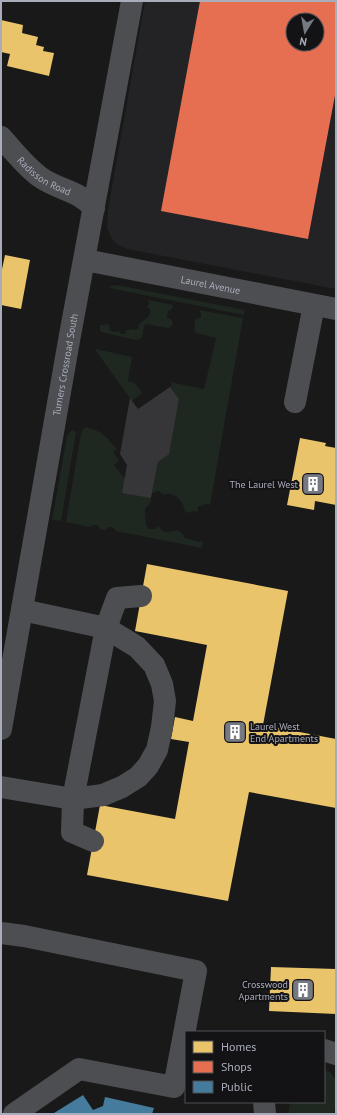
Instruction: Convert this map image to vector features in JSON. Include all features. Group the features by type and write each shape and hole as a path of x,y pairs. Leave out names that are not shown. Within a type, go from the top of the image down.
{"street":[{"name":"Turners Crossroad South","path":"1,729 132,1"},
{"name":"Radisson Road","path":"1,136 26,165 40,178 87,200 94,208"},
{"name":"Laurel Avenue","path":"85,260 336,309"},
{"path":"295,402 314,305"},
{"path":"93,841 72,832 73,799 106,628 118,598 141,596"},
{"path":"1,787 73,799 103,795 122,787 138,777 148,766 157,750 165,701 162,684 154,665 137,647 106,628 22,610"},
{"path":"1,933 24,936 196,971 174,1087 79,1069 14,1114"},
{"path":"325,1050 336,1054"},
{"path":"264,1103 265,1114"}],"shaded area":[{"path":"145,1 336,1 336,289 127,249 118,245 112,239 107,228 108,210"},
{"path":"117,285 245,310 244,315 108,287"},
{"path":"148,300 173,305 172,309 168,311 167,318 171,319 173,324 172,326 169,328 145,324 142,337 135,340 101,332 100,325 109,324 110,330 114,332 119,331 121,334 126,334 125,331 139,328 138,325 147,318 150,312 150,309 147,307 149,304"},
{"path":"199,310 243,318 210,505 206,504 198,507 198,512 193,511 189,513 185,511 180,500 174,495 163,495 159,491 152,493 158,462 179,400 170,387 172,385 170,382 204,389 216,338 196,333 194,329 194,320 201,317"},
{"path":"96,349 132,357 128,381 135,383 142,393 132,401"},
{"path":"85,427 100,432 110,441 117,449 113,452 119,461 114,465 125,479 151,498 150,504 145,509 146,525 149,529 155,529 158,526 166,532 177,530 183,534 184,538 203,542 202,548 116,531 114,528 109,527 105,530 100,529 98,525 93,525 90,527 66,522 81,433"},
{"path":"73,430 76,433 61,521 52,520 67,436"},
{"path":"325,1070 331,1073 336,1081 336,1108 332,1114 288,1114 290,1103 325,1103"}],"building: Homes":[{"path":"1,20 23,25 22,33 38,37 36,45 44,47 43,51 54,53 49,76 7,66 10,54 1,52"},
{"path":"5,255 30,260 21,309 1,305 1,274"},
{"name":"The Laurel West","path":"300,438 326,443 325,446 336,448 336,505 315,501 314,510 287,505"},
{"name":"Laurel West End Apartments","path":"147,564 288,591 263,725 336,739 336,808 249,792 228,901 87,875 100,805 175,819 189,742 171,739 175,717 193,721 207,645 135,631"},
{"name":"Crosswood Apartments","path":"271,967 336,969 336,1014 269,1011"}],"building: Shops":[{"path":"200,1 336,1 336,90 308,239 161,211"}],"building: Public":[{"path":"83,1095 93,1110 103,1106 105,1097 154,1108 152,1114 54,1114"}],"building: Other":[{"path":"170,387 179,399 169,454 158,462 151,498 122,493 127,465 120,454 130,398 138,409"}],"place":[{"name":"The Laurel West","path":"313,484"},
{"name":"Laurel West End Apartments","path":"235,732"},
{"name":"Crosswood Apartments","path":"303,990"}]}
